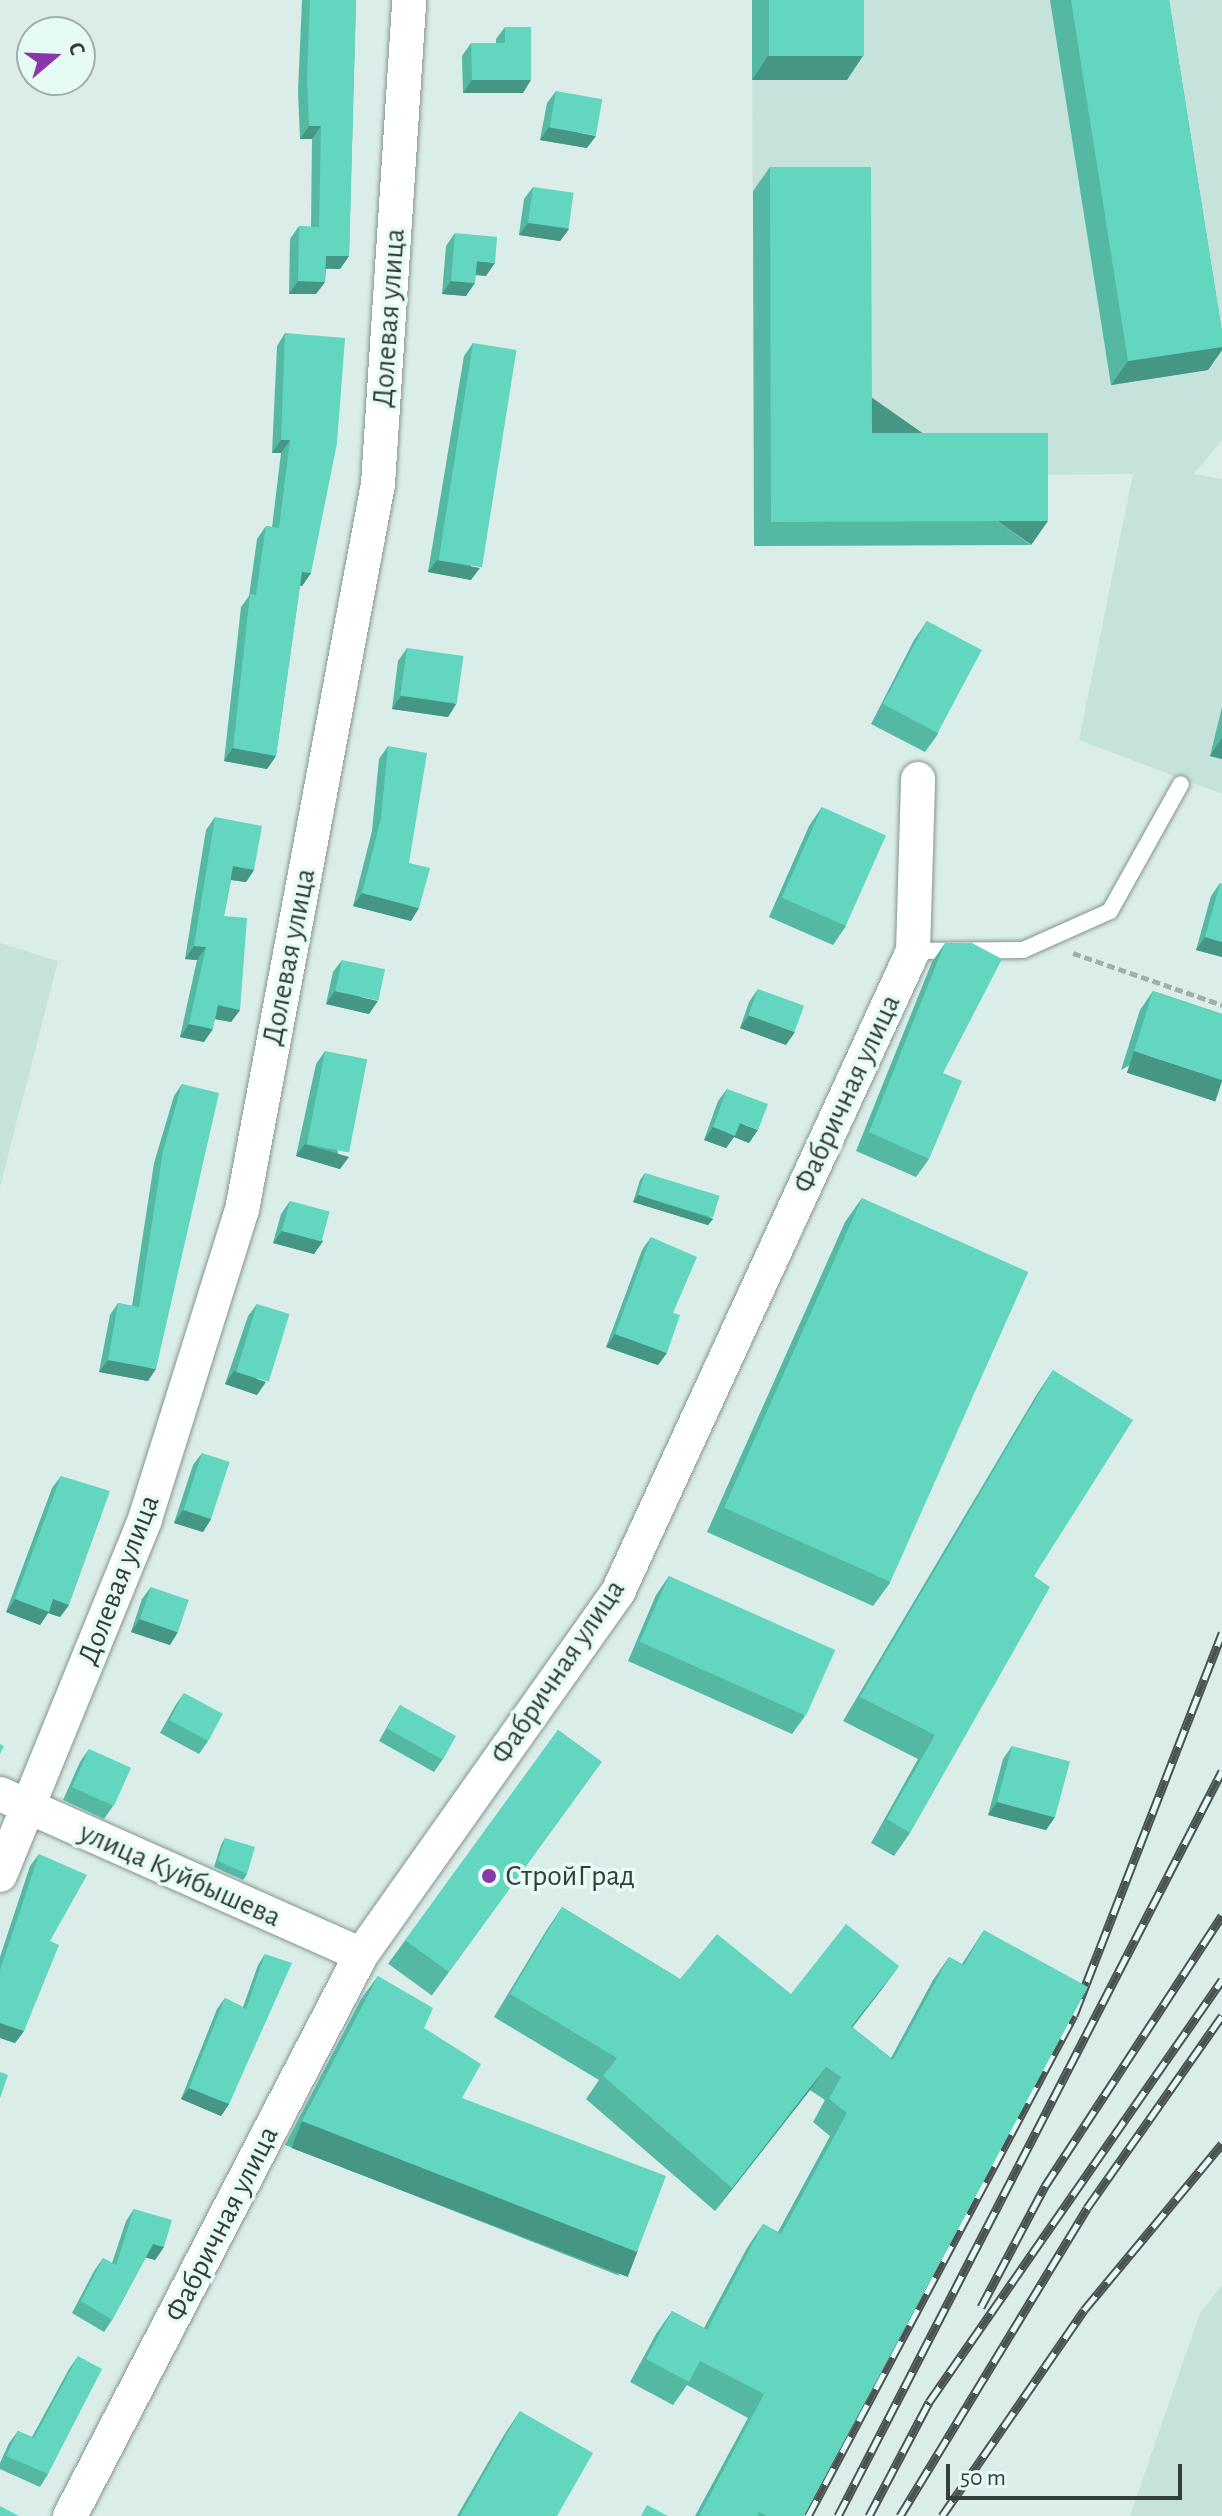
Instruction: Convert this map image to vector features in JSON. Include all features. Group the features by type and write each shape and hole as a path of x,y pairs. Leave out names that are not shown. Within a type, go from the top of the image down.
{"street":[{"name":"Долевая улица","path":"0,1875 12,1799 145,1519 242,1210 378,484 409,0"},
{"name":"Фабричная улица","path":"70,2516 361,1955 618,1592 913,951 918,779"},
{"name":"улица Куйбышева","path":"12,1799 361,1955"}],"lane":[{"path":"913,951 1023,950 1110,911 1181,784"}],"path":[{"path":"1041,942 1222,1005"}],"shaded area":[{"path":"752,0 1222,0 1222,440 1194,474 1222,479 1222,794 1079,740 1133,474 1032,475 1031,545 754,546"},
{"path":"0,943 58,961 0,1187"},
{"path":"1222,2285 1222,2516 1130,2516 1200,2313"}],"building":[{"path":"310,0 356,0 349,256 326,256 325,282 298,281 299,226 319,227 321,126 309,126 307,78"},
{"path":"769,0 864,0 864,56 769,56"},
{"path":"1071,0 1169,0 1222,347 1128,361"},
{"path":"505,27 531,27 531,80 472,80 471,43 505,43"},
{"path":"556,91 602,99 596,136 550,127"},
{"path":"770,167 871,167 872,433 1048,433 1048,521 771,522"},
{"path":"533,187 574,193 569,228 528,223"},
{"path":"455,233 497,237 495,263 477,261 475,283 451,281"},
{"path":"285,333 345,338 337,443 311,573 302,572 276,756 233,748 250,594 256,595 266,526 279,528 290,440 281,440"},
{"path":"473,343 516,350 482,567 439,560"},
{"path":"927,621 982,650 938,733 883,704"},
{"path":"407,648 463,656 457,703 400,696"},
{"path":"388,746 427,753 409,863 430,868 419,908 362,893 381,818"},
{"path":"822,807 886,835 846,926 782,897"},
{"path":"215,817 262,826 254,870 233,866 224,916 247,918 240,1010 218,1005 213,1029 189,1024 206,947 194,946"},
{"path":"1222,884 1222,942 1205,937"},
{"path":"945,943 972,943 1002,959 943,1073 962,1081 929,1159 869,1132"},
{"path":"342,960 385,969 378,1000 335,991"},
{"path":"758,989 804,1006 794,1032 748,1015"},
{"path":"1153,991 1222,1014 1222,1080 1134,1051"},
{"path":"325,1051 367,1059 349,1152 307,1144"},
{"path":"182,1084 219,1093 156,1369 108,1360 118,1303 139,1307 163,1151"},
{"path":"727,1089 768,1104 758,1130 740,1123 735,1136 713,1127"},
{"path":"645,1173 720,1196 713,1218 638,1195"},
{"path":"862,1198 1028,1272 890,1582 724,1508"},
{"path":"290,1201 330,1212 322,1242 282,1231"},
{"path":"651,1237 697,1257 673,1313 680,1315 667,1353 615,1334"},
{"path":"257,1304 290,1314 269,1382 236,1372"},
{"path":"1053,1370 1133,1420 1034,1576 1050,1587 910,1833 887,1819 935,1735 860,1697"},
{"path":"202,1453 230,1462 211,1519 183,1510"},
{"path":"61,1476 110,1491 69,1605 53,1599 49,1612 15,1599"},
{"path":"669,1576 835,1650 806,1716 640,1642"},
{"path":"151,1587 189,1600 178,1632 140,1619"},
{"path":"184,1693 223,1714 208,1741 169,1720"},
{"path":"400,1705 456,1736 443,1760 387,1729"},
{"name":"СтройГрад","path":"558,1730 602,1762 449,1972 405,1940"},
{"path":"1012,1746 1070,1762 1055,1818 997,1802"},
{"path":"89,1749 131,1768 114,1806 72,1787"},
{"path":"225,1838 255,1847 247,1874 218,1861"},
{"path":"39,1854 87,1875 50,1941 59,1945 24,2031 0,2023 0,1970"},
{"path":"562,1907 680,1979 717,1934 791,1994 846,1924 899,1966 851,2027 893,2060 949,1957 964,1965 984,1930 1088,1987 804,2516 767,2516 759,2512 757,2516 699,2516 764,2394 700,2361 689,2382 646,2359 672,2311 707,2330 763,2224 781,2234 847,2113 829,2099 841,2077 826,2067 732,2188 603,2076 617,2058 510,1994"},
{"path":"265,1954 292,1963 229,2104 189,2088 225,1998 246,2009"},
{"path":"378,1976 433,2008 424,2028 481,2064 462,2098 666,2176 637,2252 302,2121"},
{"path":"0,2072 8,2075 0,2098"},
{"path":"134,2209 172,2220 164,2247 153,2244 112,2320 81,2301 103,2258 116,2265"},
{"path":"78,2356 102,2369 48,2474 6,2456 18,2431 34,2438"},
{"path":"520,2411 593,2453 557,2516 460,2516"},
{"path":"647,2505 668,2516 641,2516"},
{"path":"0,2506 19,2516 0,2516"}],"railway":[{"path":"808,2516 1074,2015 1222,1633"},
{"path":"838,2516 1222,1771"},
{"path":"981,2307 1045,2186 1222,1916"},
{"path":"869,2516 929,2402 1222,1980"},
{"path":"900,2516 1087,2208 1222,2016"},
{"path":"942,2516 1084,2310 1222,2144"}],"place":[{"name":"СтройГрад","path":"489,1876"}]}
